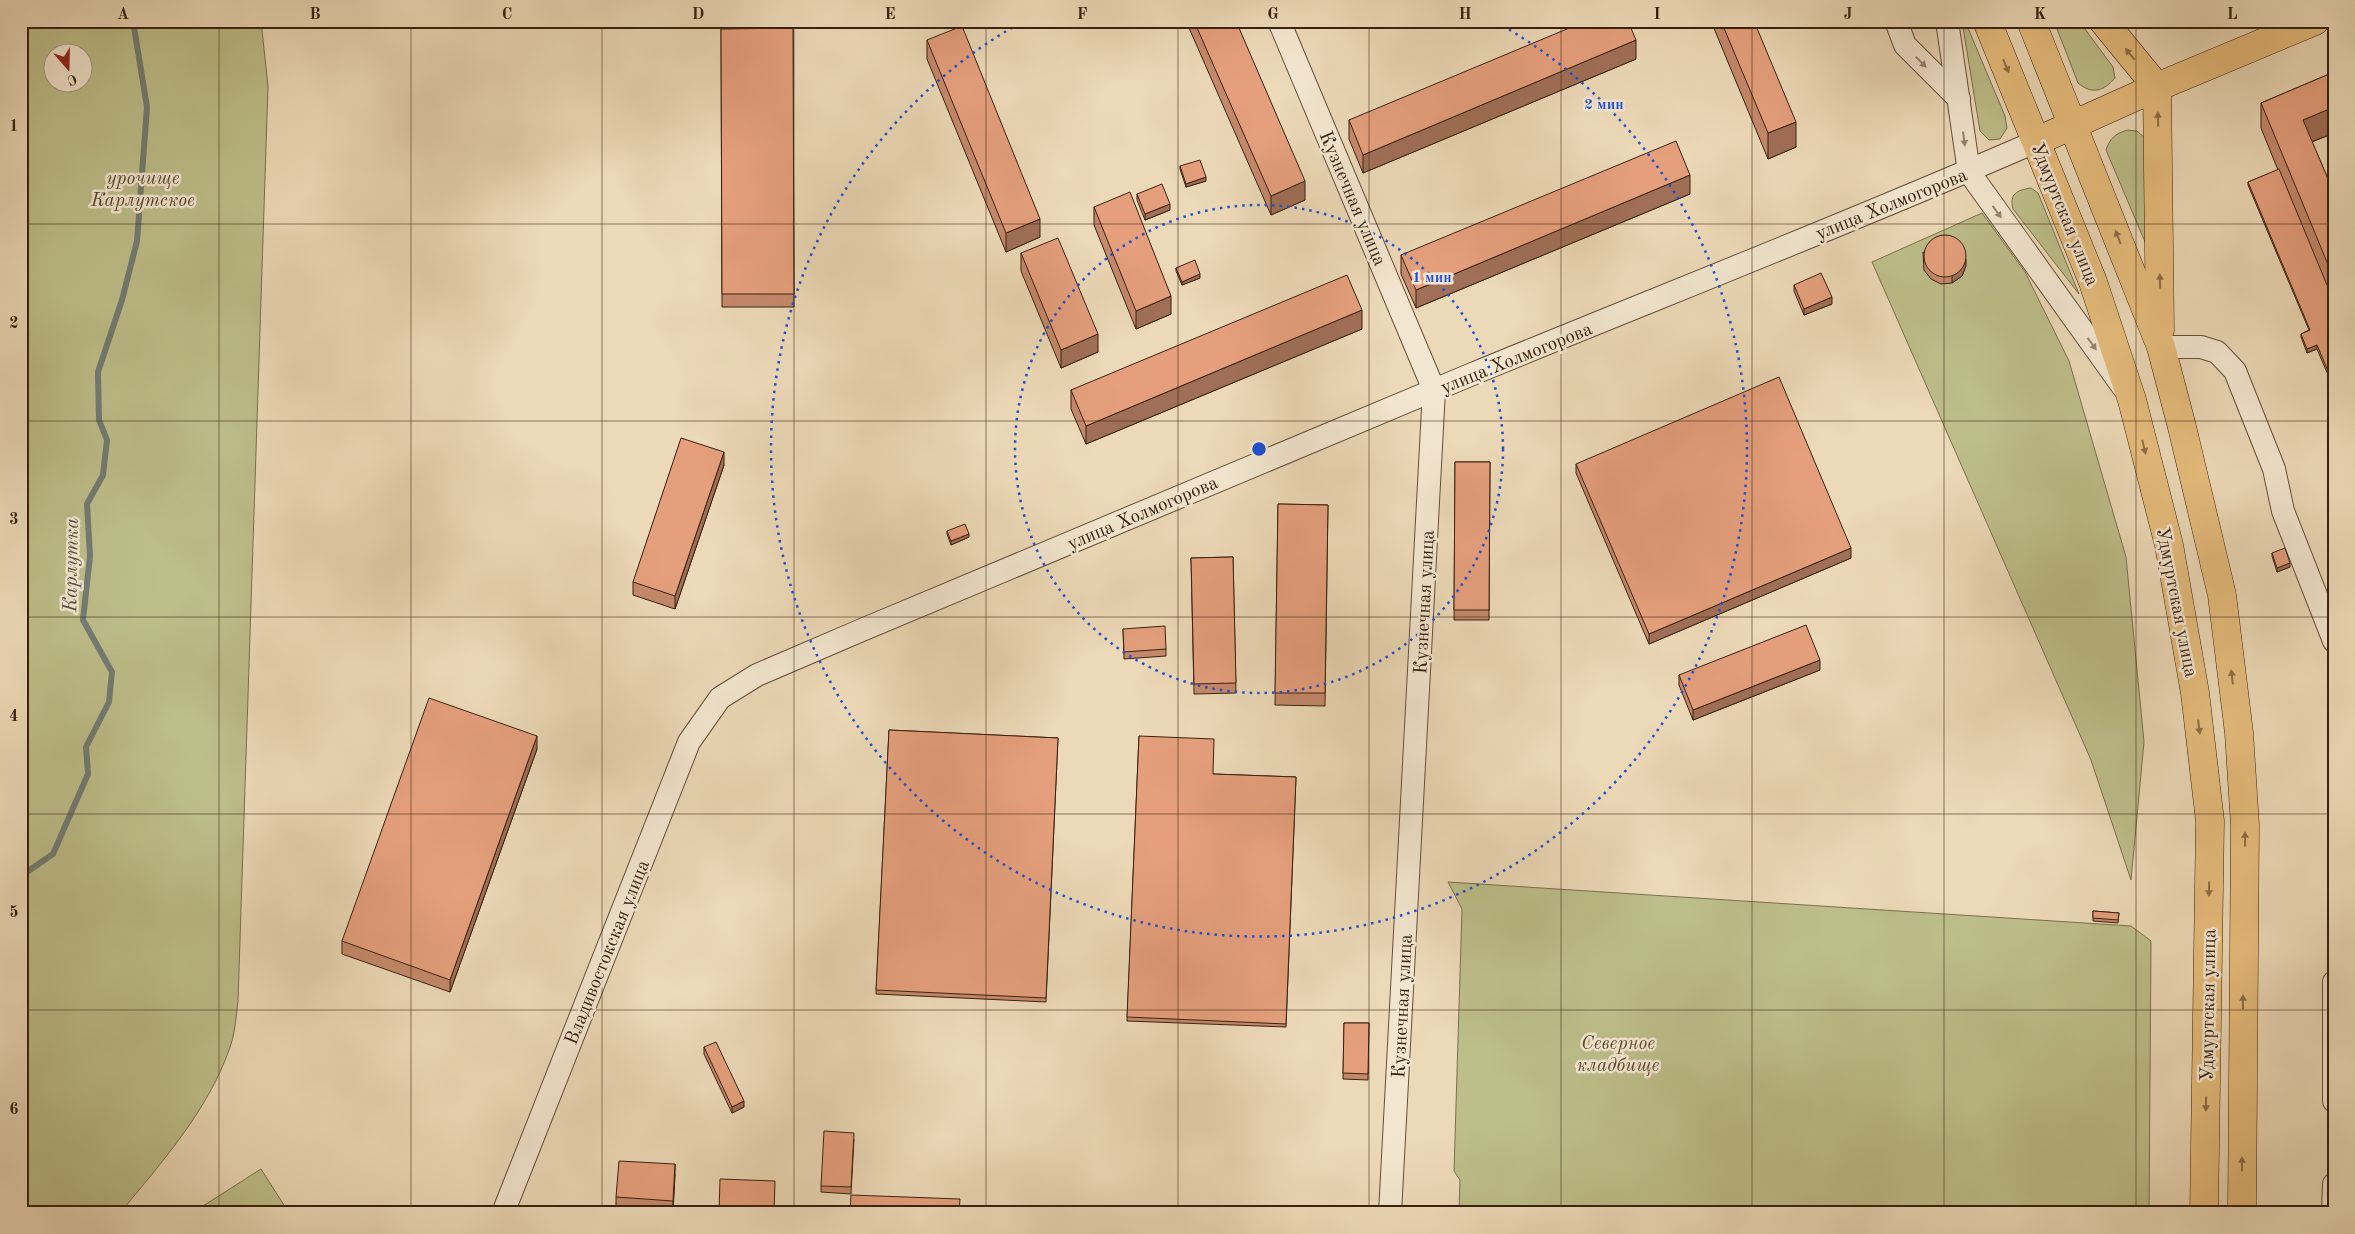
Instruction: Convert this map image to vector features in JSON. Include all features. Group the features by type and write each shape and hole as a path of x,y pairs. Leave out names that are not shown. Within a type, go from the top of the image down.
{"main road":[{"name":"Удмуртская улица","path":"1987,21 2093,282 2132,400 2169,546 2195,693 2210,821 2204,1213"},
{"name":"Удмуртская улица","path":"2031,21 2074,125 2161,348 2222,595 2240,733 2245,825 2242,1213"},
{"path":"2103,21 2157,87 2161,348"},
{"name":"улица Холмогорова","path":"2037,141 2157,87 2315,21"}],"street":[{"name":"Кузнечная улица","path":"1279,21 1434,390 1390,1213"},
{"path":"1896,21 1904,45 1959,99"},
{"path":"1947,21 1969,172 2132,400"},
{"name":"улица Холмогорова","path":"720,698 757,675 855,633 1434,390 1969,172 2037,141"},
{"path":"2161,348 2201,347 2217,352 2235,371 2274,469 2283,511 2334,641"},
{"name":"Владивостокская улица","path":"503,1213 689,742 720,698"},
{"path":"2334,982 2334,1102"},
{"path":"2333,1213 2334,1184"}],"green space":[{"name":"урочище Карлутское","path":"21,21 261,21 268,86 238,1001 231,1044 220,1073 208,1095 182,1136 120,1213 21,1213"},
{"path":"1962,21 1965,21 2005,116 2007,128 2000,139 1989,140 1980,131"},
{"path":"2054,21 2079,21 2113,67 2115,78 2107,86 2093,90 2083,87 2078,83"},
{"path":"2127,130 2137,131 2145,138 2151,256 2106,150 2109,142 2114,137"},
{"path":"2031,188 2038,193 2079,294 2013,209 2013,196 2022,190"},
{"path":"1982,213 2025,272 2069,361 2126,557 2144,742 2131,880 2091,760 1872,262"},
{"name":"Северное кладбище","path":"1448,882 2131,926 2151,941 2149,1213 1459,1213 1460,1180 1454,1171 1462,909"},
{"path":"261,1169 289,1213 192,1213"}],"building":[{"path":"1194,21 1236,21 1305,181 1271,196"},
{"path":"1586,21 1628,21 1636,40 1363,155 1349,120"},
{"path":"1721,21 1754,21 1796,122 1768,133"},
{"path":"962,26 1040,219 1006,233 927,40"},
{"path":"793,28 794,294 722,294 721,29"},
{"path":"2334,72 2334,107 2303,120 2334,193 2334,279 2261,103"},
{"path":"1676,141 1690,175 1416,290 1401,255"},
{"path":"1200,160 1206,177 1186,184 1180,166"},
{"path":"2279,169 2334,302 2334,385 2317,345 2307,349 2301,334 2310,330 2248,182"},
{"path":"1162,184 1170,204 1145,214 1137,194"},
{"path":"1130,192 1171,296 1136,311 1094,207"},
{"path":"1949,235 1957,238 1963,244 1966,256 1963,268 1957,274 1941,277 1933,274 1927,268 1924,252 1927,244 1933,238"},
{"path":"1058,238 1098,334 1061,350 1021,253"},
{"path":"1195,260 1200,274 1182,282 1176,268"},
{"path":"1821,273 1832,297 1804,309 1794,285"},
{"path":"1347,275 1362,310 1086,426 1071,390"},
{"path":"1779,377 1851,548 1649,634 1576,464"},
{"path":"681,438 724,452 675,596 633,582"},
{"path":"1455,462 1490,462 1489,610 1454,610"},
{"path":"1278,504 1328,505 1325,693 1275,693"},
{"path":"965,524 969,534 951,541 947,531"},
{"path":"2285,548 2290,563 2277,568 2272,553"},
{"path":"1233,557 1236,683 1194,684 1191,558"},
{"path":"1806,625 1820,660 1693,710 1679,675"},
{"path":"1165,626 1166,649 1124,652 1123,629"},
{"path":"429,698 537,736 450,980 342,941"},
{"path":"889,730 1058,738 1046,998 876,990"},
{"path":"1139,736 1214,739 1213,774 1296,777 1286,1024 1127,1017"},
{"path":"2093,911 2119,913 2118,920 2093,918"},
{"path":"1344,1023 1369,1023 1368,1074 1343,1073"},
{"path":"716,1042 744,1101 732,1107 704,1047"},
{"path":"824,1131 854,1133 851,1187 821,1186"},
{"path":"619,1161 675,1164 673,1201 616,1197"},
{"path":"720,1179 775,1181 774,1213 719,1213"},
{"path":"851,1195 960,1199 959,1213 850,1213"},
{"path":"1091,1210 1248,1213 1091,1213"}],"waterway":[{"name":"Карлутка","path":"21,876 53,854 88,774 86,747 109,702 112,672 83,620 90,556 87,504 103,475 107,440 99,420 98,372 122,300 137,241 147,107 133,21"}]}
